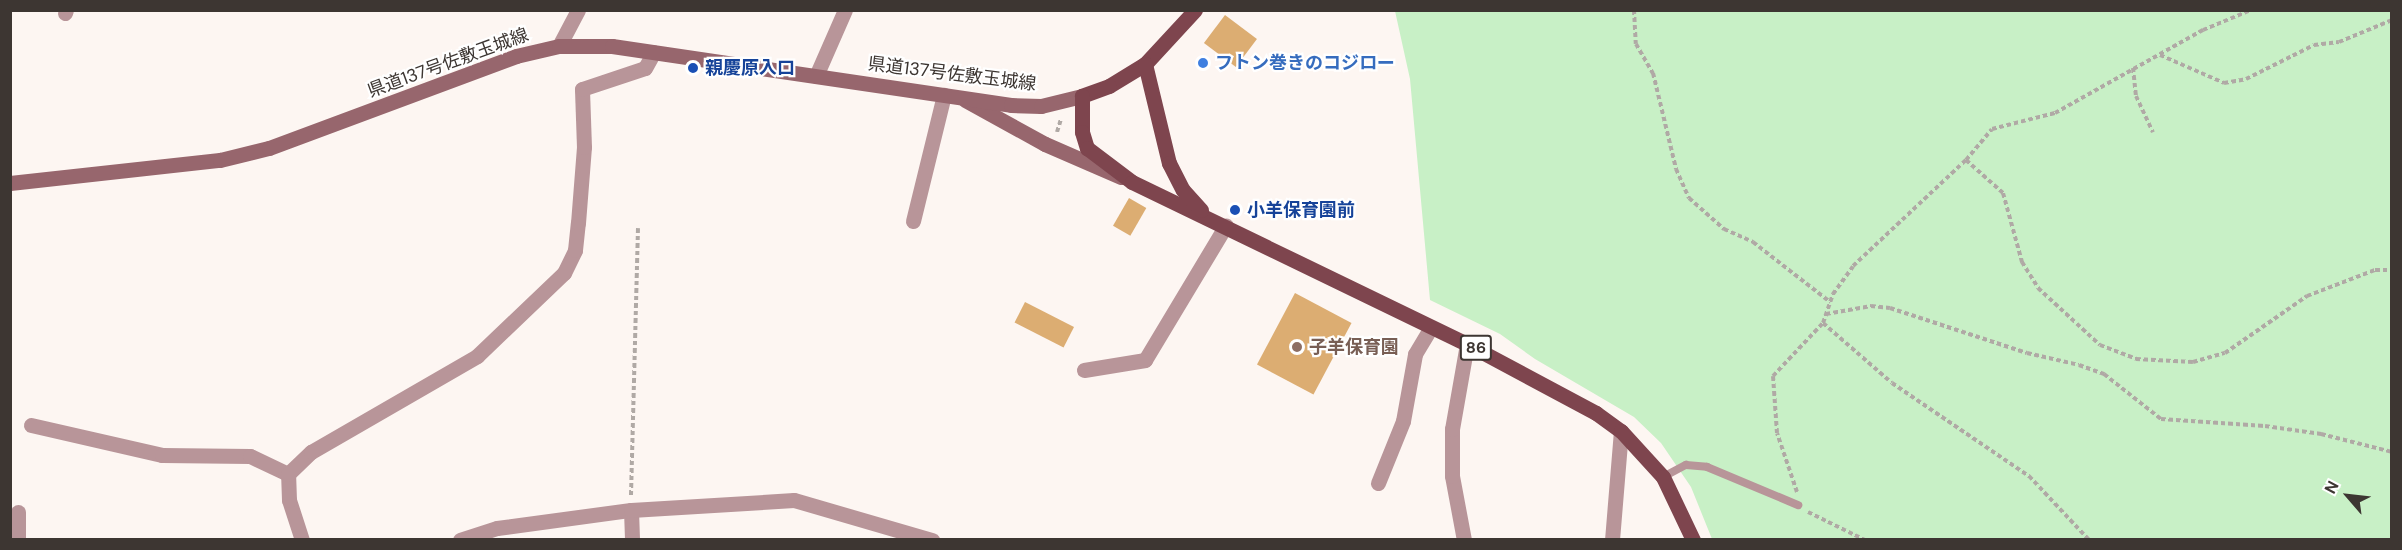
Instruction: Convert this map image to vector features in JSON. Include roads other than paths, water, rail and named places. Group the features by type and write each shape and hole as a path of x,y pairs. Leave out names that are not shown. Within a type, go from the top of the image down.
{"main road":[{"path":"1083,96 1144,64 1195,10"},
{"name":"県道137号佐敷玉城線","path":"10,183 220,160 269,148 516,56 559,46 603,45 1032,106 1083,96"},
{"name":"86","path":"1144,64 1169,163 1183,190 1207,216"},
{"name":"86","path":"1083,96 1083,141 1132,182 1226,225 1467,344 1569,396 1621,431 1663,477 1693,540"},
{"path":"963,98 1045,144 1132,182"}],"street":[{"path":"559,46 578,10"},
{"path":"816,76 845,10"},
{"path":"302,540 289,500 288,474 310,452 477,356 564,273 575,250 578,223 584,147 582,89 645,68 654,52"},
{"path":"913,221 944,95"},
{"path":"1084,370 1146,360 1226,225"},
{"path":"1378,483 1403,421 1415,354 1431,327"},
{"path":"1464,540 1452,476 1452,429 1467,344"},
{"path":"31,425 162,455 250,456 288,474"},
{"path":"1612,540 1621,431"},
{"path":"460,540 497,528 631,510 794,500 932,540"},
{"path":"631,510 632,540"},
{"path":"18,512 18,540"}],"lane":[{"path":"1663,477 1686,465 1707,467 1798,505"}],"place":[{"name":"フトン巻きのコジロー","path":"1203,63"},
{"name":"親慶原入口","path":"693,68"},
{"name":"小羊保育園前","path":"1235,210"},
{"name":"子羊保育園","path":"1297,347"}]}
